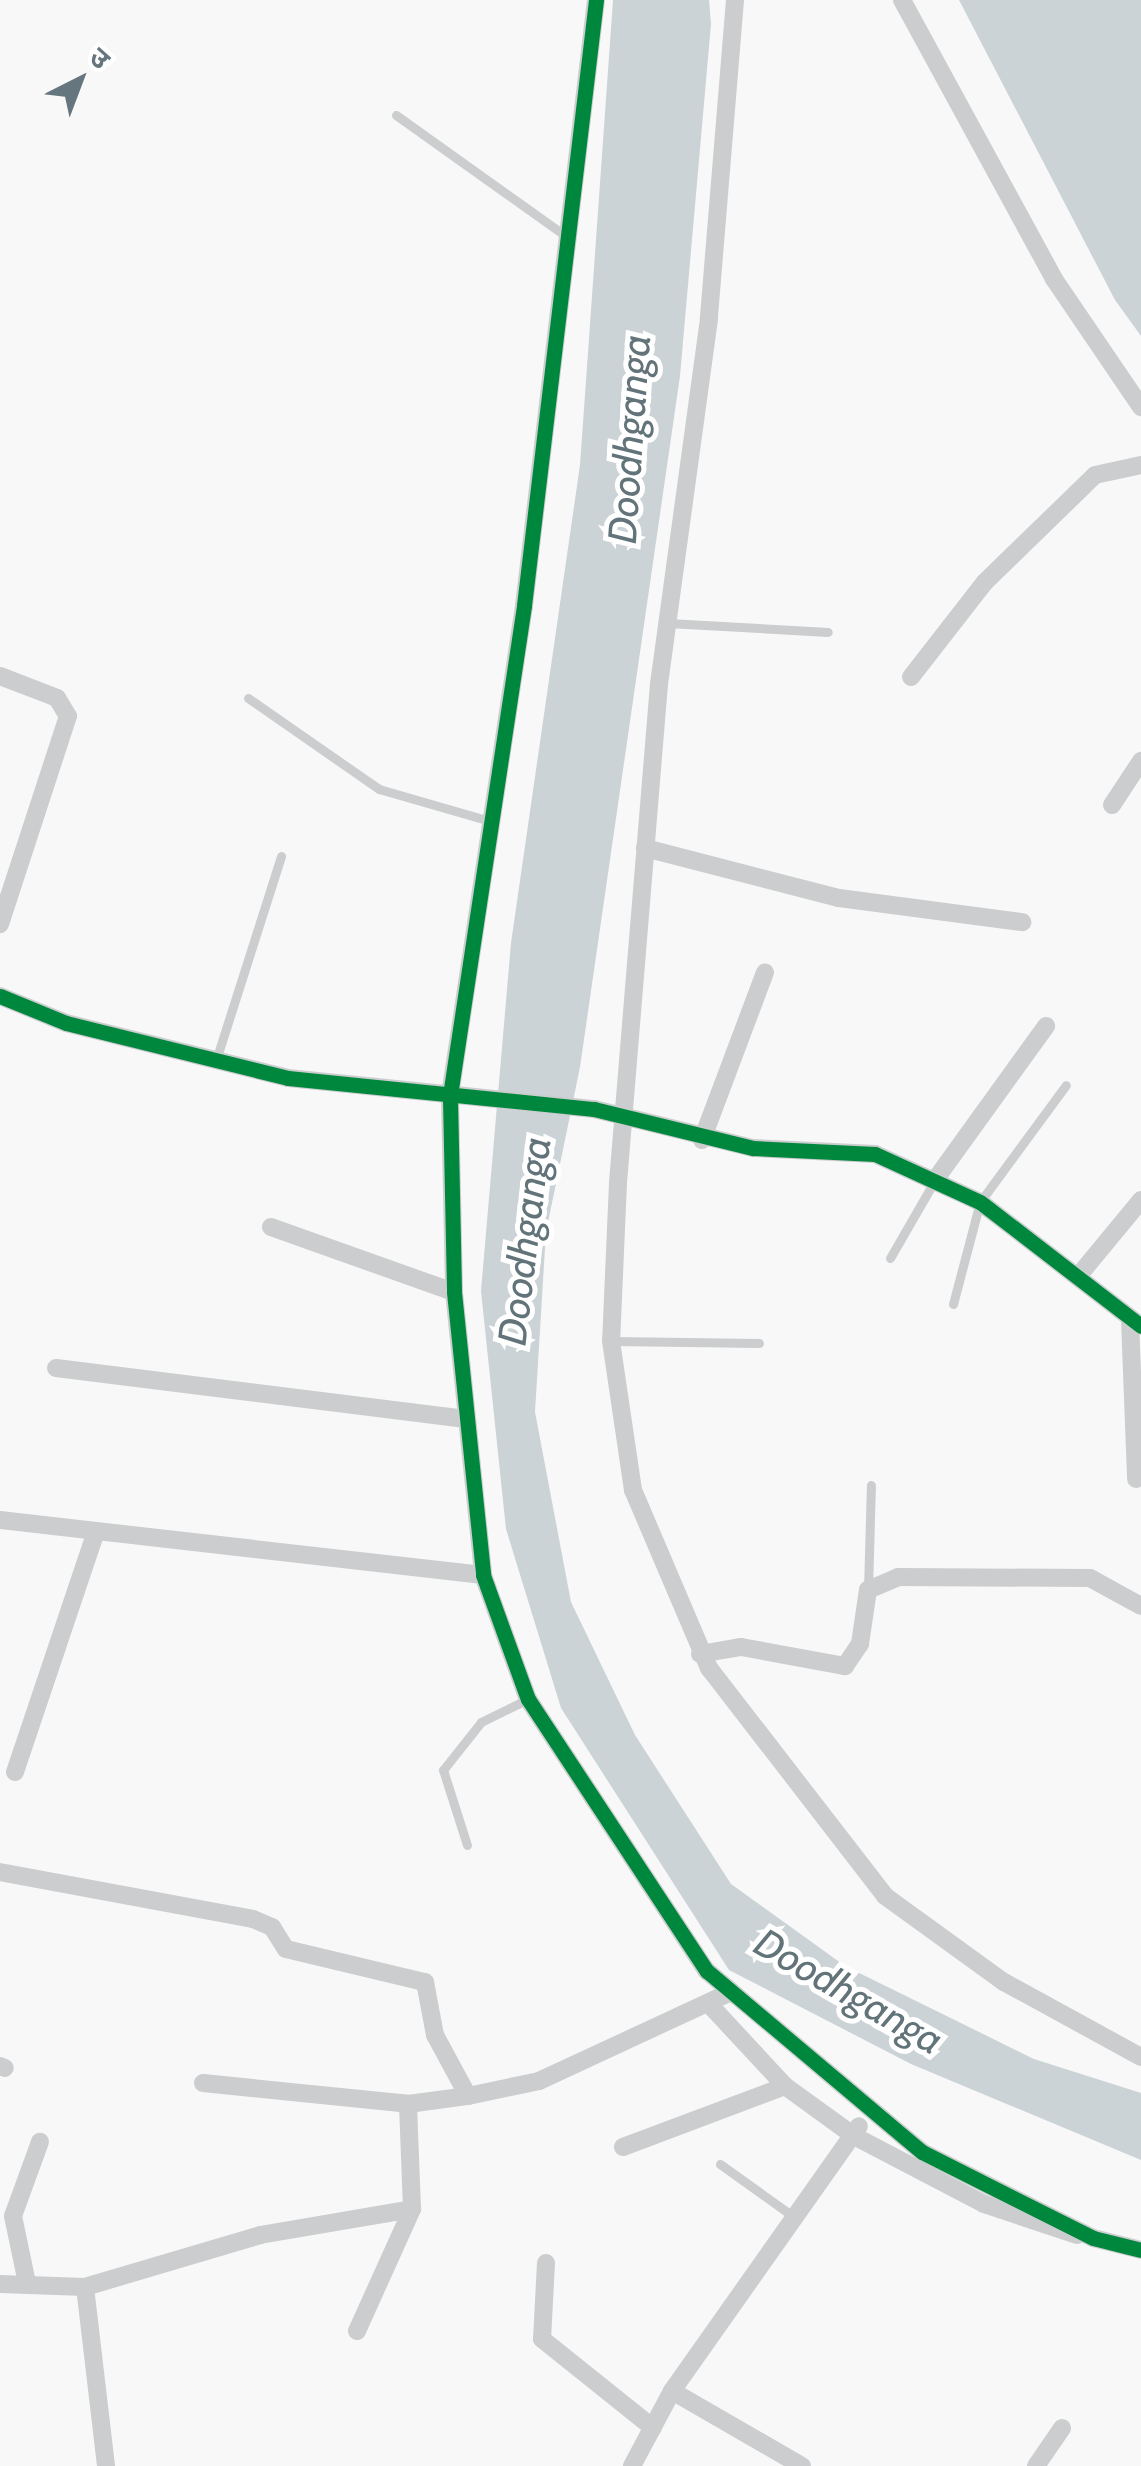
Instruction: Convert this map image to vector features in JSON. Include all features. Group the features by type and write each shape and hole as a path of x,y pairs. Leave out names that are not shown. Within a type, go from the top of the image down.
{"street":[{"path":"596,0 495,823 450,1098 454,1292 482,1575 528,1700 707,1971 868,2111 922,2152 1093,2238"},
{"path":"735,0 710,319 666,622 645,848 611,1342 633,1490 700,1654 885,1896 1004,1982 1141,2057"},
{"path":"902,0 1054,280 1141,407"},
{"path":"911,676 985,582 1095,475 1141,465"},
{"path":"0,676 58,698 68,716 0,924"},
{"path":"1112,805 1141,761"},
{"path":"645,848 839,898 1022,922"},
{"path":"702,1140 765,972"},
{"path":"0,996 216,1060 450,1098 627,1115 702,1140 875,1154 980,1202 1080,1274 1136,1323 1136,1479"},
{"path":"935,1180 1046,1026"},
{"path":"1080,1274 1141,1200"},
{"path":"271,1227 454,1292"},
{"path":"56,1368 464,1420"},
{"path":"0,1520 482,1575"},
{"path":"16,1772 96,1531"},
{"path":"700,1654 741,1647 845,1666 860,1644 868,1590 898,1577 995,1571 1090,1578 1141,1606"},
{"path":"0,1872 253,1919 272,1926 286,1949 426,1982 435,2036 468,2096"},
{"path":"203,2084 408,2104 468,2096 539,2081 731,1992"},
{"path":"708,2003 784,2086 854,2136 984,2204 1141,2250"},
{"path":"622,2147 784,2086"},
{"path":"358,2331 412,2209 408,2104"},
{"path":"632,2466 672,2391 868,2111"},
{"path":"27,2283 14,2201 40,2142"},
{"path":"0,2284 85,2287 260,2235 412,2209"},
{"path":"546,2263 542,2339 653,2428"},
{"path":"85,2287 106,2466"},
{"path":"672,2391 802,2466"},
{"path":"1036,2466 1062,2428"}],"lane":[{"path":"396,115 569,239"},
{"path":"666,622 828,632"},
{"path":"248,698 379,789 495,823"},
{"path":"216,1060 281,856"},
{"path":"953,1304 980,1202 1066,1085"},
{"path":"890,1258 935,1180"},
{"path":"611,1342 759,1343"},
{"path":"868,1590 872,1485"},
{"path":"467,1845 443,1770 481,1722 528,1700"},
{"path":"720,2164 794,2218"}],"water":[{"name":"Doodhganga","path":"613,0 709,0 711,24 680,376 580,1067 546,1232 535,1412 571,1602 635,1735 731,1884 845,1966 1034,2059 1141,2093 1141,2160 911,2064 729,1970 561,1708 506,1529 481,1291 511,943 580,465"},
{"path":"959,0 1141,0 1141,336 1115,300"}],"cycle path":[{"path":"596,0 524,606 450,1098 454,1292 483,1575 528,1699 707,1971 922,2152 1093,2238 1141,2250"},
{"path":"0,996 66,1023 288,1078 594,1109 753,1148 875,1154 980,1202 1141,1326"}]}
